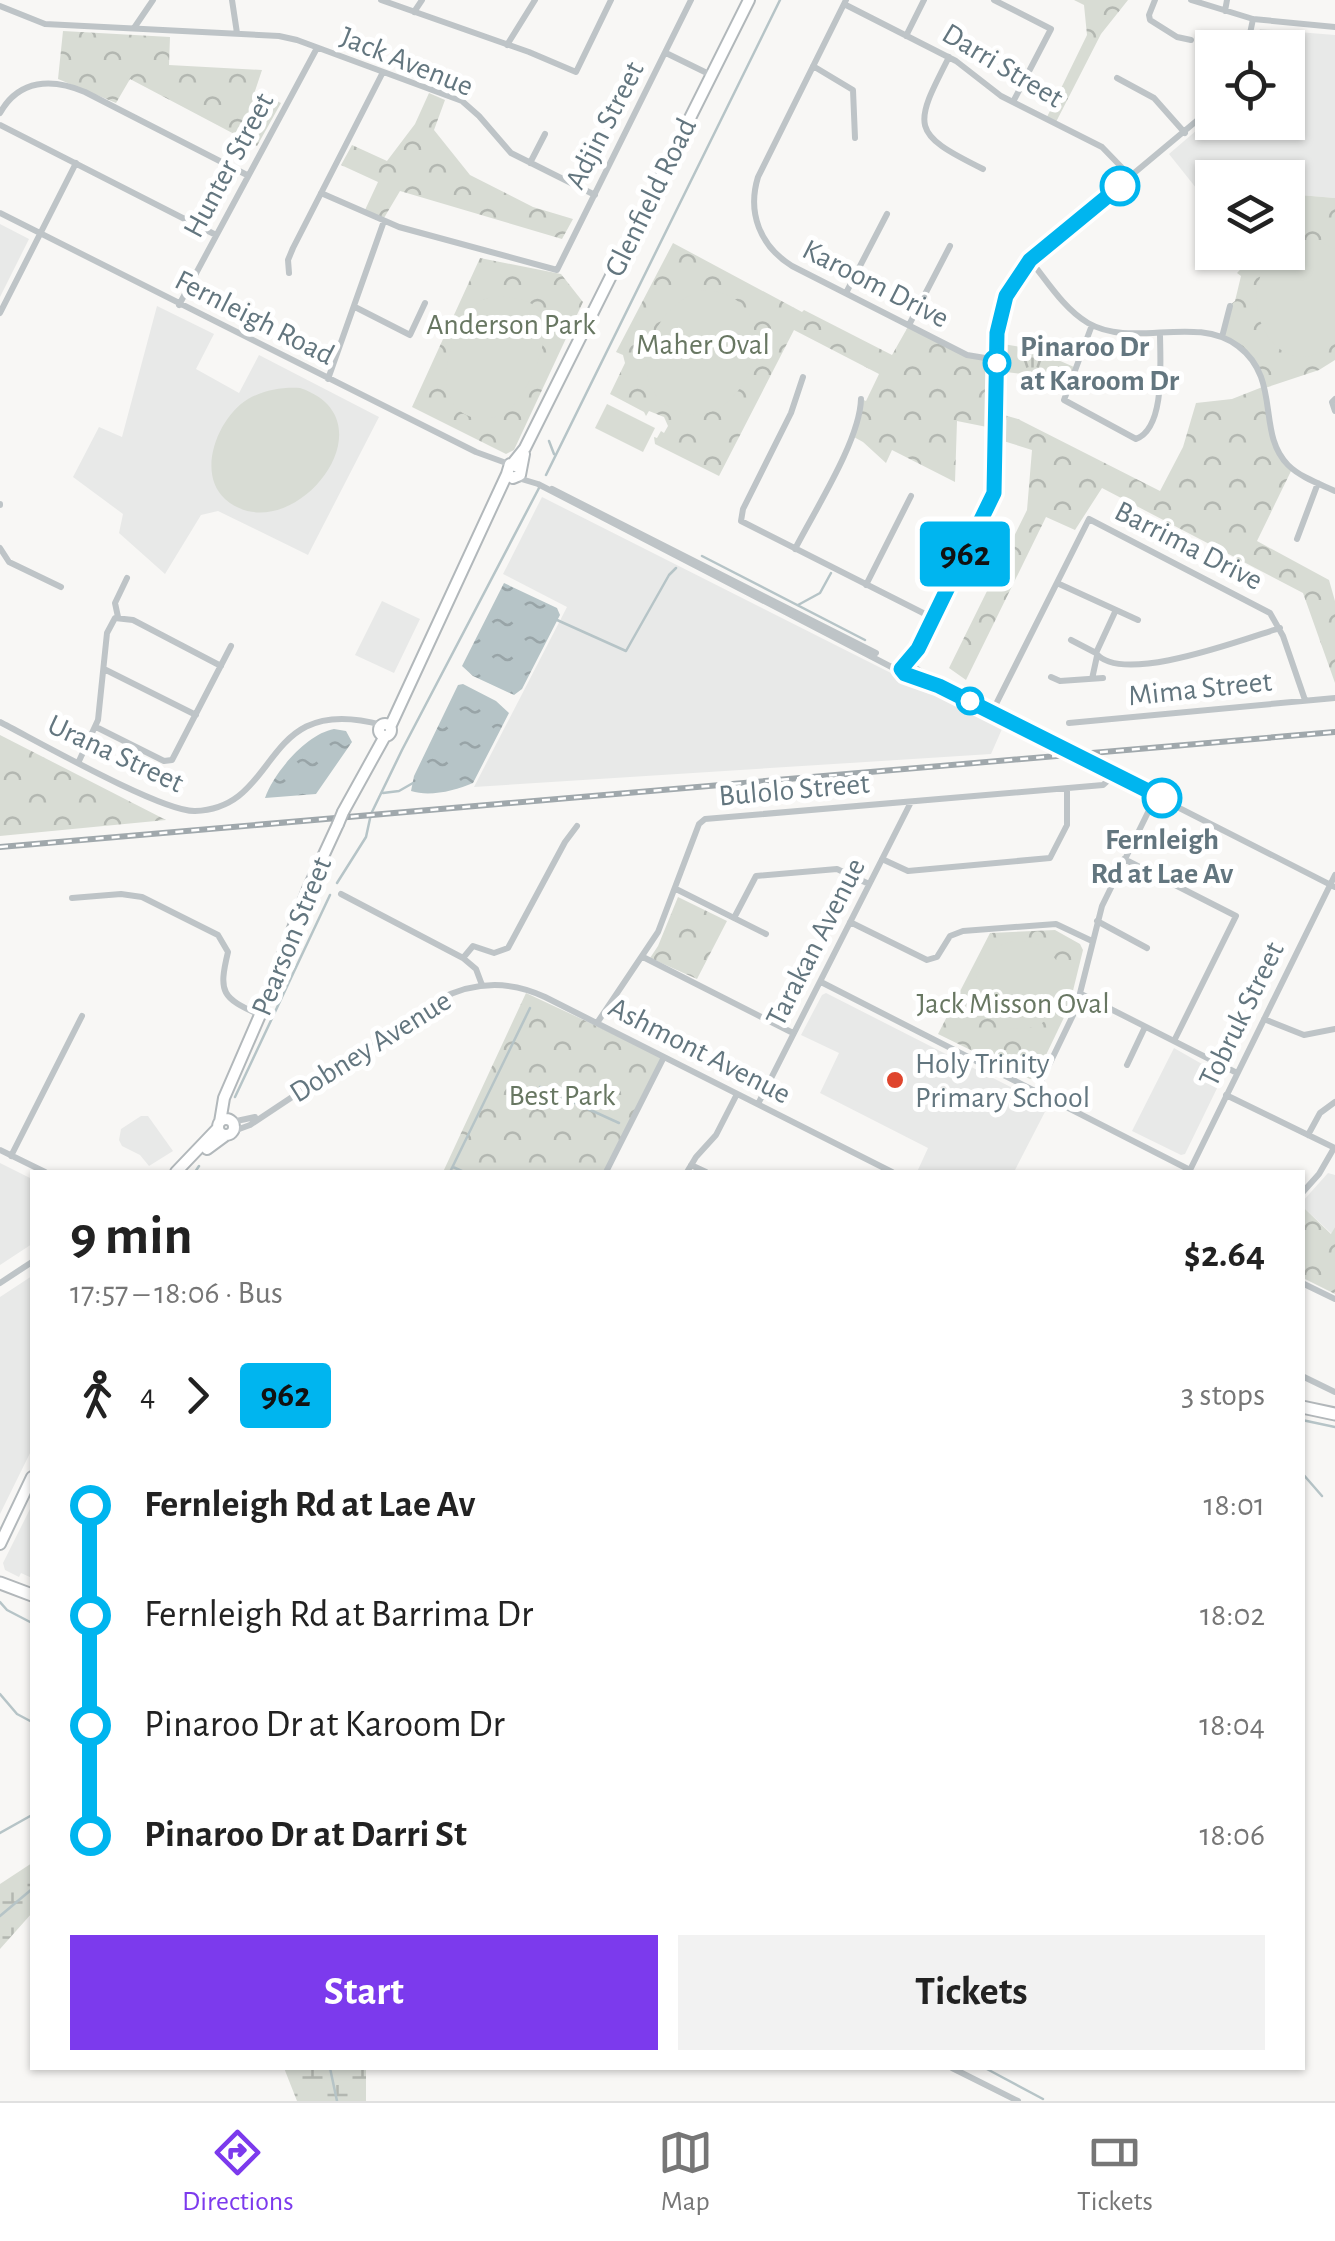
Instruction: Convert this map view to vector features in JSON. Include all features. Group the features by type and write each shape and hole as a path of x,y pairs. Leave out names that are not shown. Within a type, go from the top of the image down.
{"highway":[{"path":"1305,1408 1335,1414"},
{"path":"0,1573 27,1592"},
{"path":"0,1584 27,1592"}],"main road":[{"name":"Glenfield Road","path":"514,471 749,0"},
{"name":"Pearson Street","path":"226,1126 226,1092 308,889 383,729 514,471"},
{"name":"Dobney Avenue","path":"182,1170 226,1126"},
{"path":"1,1540 30,1482"}],"street":[{"path":"134,29 152,0"},
{"path":"232,0 236,34"},
{"path":"380,0 576,72 612,0"},
{"path":"414,12 422,0"},
{"path":"507,45 536,0"},
{"name":"Adjin Street","path":"384,221 557,270 692,0"},
{"path":"906,36 924,0"},
{"path":"994,0 1050,28 1013,102"},
{"path":"1155,0 1150,20 1176,37 1191,40"},
{"path":"1191,0 1253,19 1335,27"},
{"path":"1225,12 1227,0"},
{"name":"Darri Street","path":"845,2 948,57 993,91 1102,147 1131,177"},
{"name":"Karoom Drive","path":"845,2 758,177 754,211 763,238 778,256 846,293 967,355 997,360"},
{"name":"Jack Avenue","path":"0,6 44,24 288,38 462,101 503,147 594,195"},
{"path":"1251,30 1253,19"},
{"name":"Hunter Street","path":"179,304 316,48"},
{"path":"666,52 711,75"},
{"path":"948,57 927,99 924,124 930,138 941,148 982,169"},
{"path":"814,66 854,90 855,138"},
{"path":"289,274 290,254 383,72"},
{"path":"1117,78 1154,98 1185,133"},
{"path":"0,114 16,92 34,84 58,82 85,92 248,176"},
{"path":"911,663 901,666 906,674 914,672 911,663 994,493 1002,305 1017,275 1030,260 1195,124"},
{"path":"0,125 216,235"},
{"path":"530,164 545,134"},
{"path":"0,313 76,164"},
{"path":"321,193 384,221 328,379"},
{"name":"Fernleigh Road","path":"0,213 490,458 906,674 992,712 1333,886"},
{"path":"846,293 887,214"},
{"path":"909,325 950,246"},
{"path":"1030,260 1070,309 1092,325 1117,332 1205,333 1222,337 1248,354 1267,393 1274,439 1282,458 1292,469 1335,492"},
{"path":"355,308 410,334 425,304"},
{"path":"1222,337 1230,306"},
{"path":"1092,325 1064,400 1136,439 1145,434 1158,406 1160,332"},
{"path":"803,377 792,413 740,516 743,523 933,618"},
{"path":"795,549 852,436 861,412 861,399"},
{"path":"1335,399 1335,411"},
{"name":"Fernleigh Road","path":"514,471 886,658 911,663 939,686"},
{"path":"1297,538 1318,483"},
{"path":"866,585 911,496"},
{"name":"Barrima Drive","path":"992,712 1089,519 1262,607 1280,628 1304,700"},
{"path":"1,546 9,562 61,587"},
{"path":"118,617 115,604 127,578"},
{"path":"1057,583 1138,620"},
{"path":"1092,679 1096,654 1115,612"},
{"path":"79,761 96,727 107,632 118,617 132,620 221,666"},
{"path":"1071,640 1122,665 1167,660 1280,628"},
{"path":"96,727 167,762 174,758 231,646"},
{"path":"104,669 196,714"},
{"path":"1051,677 1060,682 1103,678"},
{"name":"Mima Street","path":"1069,722 1335,698"},
{"name":"Urana Street","path":"0,722 173,808 208,809 242,793 300,729 330,717 359,718 383,729"},
{"name":"Bulolo Street","path":"597,1023 644,957 676,889 699,824 705,818 1068,789 1106,784 1114,775"},
{"path":"882,858 908,870 1050,858 1066,825 1068,789"},
{"path":"1036,1092 1081,994 1097,921 1156,796"},
{"name":"Tarakan Avenue","path":"758,1104 912,802"},
{"path":"463,958 473,946 494,953 508,948 564,842 577,826"},
{"path":"1124,859 1236,916 1174,1041"},
{"path":"734,918 756,876 837,869 869,884"},
{"name":"Tobruk Street","path":"1190,1170 1333,886 1335,875"},
{"path":"676,889 766,934"},
{"path":"72,898 122,894 142,897 218,935 228,952 222,974 226,994 236,1004 260,1015"},
{"path":"341,894 463,958 476,968 482,985"},
{"path":"1097,921 1147,948"},
{"path":"850,922 927,960 937,957 950,936 963,931 1056,924 1092,941"},
{"path":"644,957 794,1033"},
{"path":"821,982 1188,1170"},
{"name":"Ashmont Avenue","path":"482,985 505,984 532,991 887,1170"},
{"name":"Dobney Avenue","path":"226,1126 261,1115 438,1000 482,985"},
{"path":"1081,994 1237,1072"},
{"path":"12,1156 82,1016"},
{"path":"1264,1019 1304,1035 1335,1029"},
{"path":"1127,1065 1145,1026"},
{"path":"607,1170 664,1057"},
{"path":"689,1169 716,1135 737,1093"},
{"path":"1226,1094 1335,1148 1305,1190"},
{"path":"1308,1135 1320,1114 1335,1102"},
{"path":"0,1150 41,1170"},
{"path":"0,1283 30,1263"},
{"path":"1305,1284 1335,1299"},
{"path":"1305,1377 1335,1392"},
{"path":"956,2070 1018,2101"}],"shaded area":[{"path":"1305,33 1335,35 1335,198 1305,195 1305,160 1195,160 1195,187 1169,154 1195,132 1195,140 1305,140"},
{"path":"0,224 29,239 0,297"},
{"path":"157,306 214,334 196,369 239,393 259,355 379,417 308,555 218,511 201,515 165,574 119,533 123,514 73,477 99,427 122,437"},
{"path":"542,497 1002,729 991,754 474,787 567,607 503,574"},
{"path":"382,601 420,619 394,673 355,655"},
{"name":"Holy Trinity Primary School","path":"826,993 1048,1106 1015,1170 918,1170 928,1148 820,1093 839,1053 801,1035"},
{"path":"1174,1048 1223,1076 1185,1154 1181,1155 1132,1131"},
{"path":"141,1116 148,1116 173,1151 149,1166 119,1140 121,1129"},
{"path":"0,1163 30,1178 30,1245 0,1265"},
{"path":"1328,1173 1335,1175 1332,1234 1305,1209 1305,1199"},
{"path":"30,1277 30,1453 0,1514 0,1297"},
{"path":"30,1509 30,1577 5,1570 3,1563"}],"green space":[{"path":"1074,0 1128,0 1101,34 1056,122 1047,117 1087,35 1084,5"},
{"path":"63,31 170,37 169,65 262,70 255,91 281,103 257,146 130,79 116,103 58,79"},
{"path":"429,93 445,100 434,130 470,175 533,207 573,219 562,239 400,191 384,218 365,210 378,182 341,165 352,145 387,161 415,124"},
{"name":"Maher Oval","path":"1305,195 1335,198 1335,360 1319,370 1265,388 1276,446 1292,469 1257,541 1329,580 1335,601 1335,683 1303,593 1102,488 1075,530 1046,517 966,680 949,668 1027,510 1032,450 997,439 997,429 957,421 955,482 892,450 886,463 852,436 861,399 866,401 879,374 794,330 719,476 655,444 654,437 664,433 668,426 664,417 649,411 646,416 610,394 625,363 623,355 616,352 673,243 892,355 909,325 967,355 997,360 997,413 1018,419 1160,491 1183,447 1196,403 1232,399 1265,386 1254,361 1223,337 1241,276 1237,273 1305,270"},
{"path":"1305,240 1335,249 1335,341 1315,354 1297,357 1280,349 1267,335 1259,316 1257,295 1262,273 1305,270"},
{"name":"Anderson Park","path":"480,258 561,274 583,302 514,450 506,454 412,407"},
{"name":"Maher Oval","path":"704,290 733,298 750,315 755,339 751,364 740,388 722,406 699,414 673,409 657,397 649,381 647,363 650,344 670,310 686,297"},
{"path":"502,296 526,301 538,309 543,319 543,345 532,375 511,408 495,417 476,418 460,411 451,399 447,382 452,345 469,313 482,300"},
{"path":"997,343 1033,349 1074,367 1069,380 998,371"},
{"path":"300,388 328,405 339,427 336,452 323,477 303,497 278,510 251,512 225,499 216,488 212,461 214,446 228,419 237,407 254,396"},
{"path":"607,404 655,428 643,452 595,428"},
{"path":"0,735 166,820 0,836"},
{"path":"678,897 727,921 697,979 650,958"},
{"name":"Jack Misson Oval","path":"1055,930 1080,944 1083,950 1069,1007 1035,1078 938,1034 990,933"},
{"path":"1011,941 1029,941 1045,948 1057,960 1064,985 1057,1010 1045,1022 1029,1029 1011,1029 995,1022 983,1010 976,994 976,976 983,960 995,948"},
{"name":"Best Park","path":"526,993 663,1057 605,1170 444,1170"},
{"path":"1305,1209 1331,1234 1335,1227 1335,1294 1305,1279"},
{"path":"30,1864 30,1915 0,1949 0,1884"},
{"path":"285,2070 366,2070 366,2101 297,2101"}],"water":[{"path":"504,583 557,608 560,615 522,689 514,695 473,676 462,666"},
{"path":"458,685 496,701 509,713 473,783 442,792 411,791 414,776"},
{"path":"346,731 352,742 316,794 265,798 292,756 323,732"}],"waterway":[{"path":"546,475 780,0"},
{"path":"549,441 554,454"},
{"path":"337,883 366,837 371,814 402,750 539,488"},
{"path":"702,556 865,640"},
{"path":"557,620 626,651 676,568"},
{"path":"798,605 820,593 831,573"},
{"path":"383,793 399,791 413,783"},
{"path":"235,1097 330,895"},
{"path":"451,1170 530,1008"},
{"path":"540,1087 619,1123"},
{"path":"196,1170 199,1166"},
{"path":"453,1167 460,1170"},
{"path":"1305,1421 1335,1427"},
{"path":"1305,1476 1322,1496"},
{"path":"0,1602 30,1622"},
{"path":"0,1694 17,1714 30,1721"},
{"path":"0,1833 30,1816"},
{"path":"0,1916 30,1891"},
{"path":"330,2070 337,2101"},
{"path":"989,2070 1043,2099"}],"railway":[{"path":"0,847 1335,732"}],"bus line":[{"name":"962","path":"1120,186 1030,260 1006,296 997,333 994,493 918,649 901,669 1162,798"}],"place":[{"name":"Pinaroo Dr at Karoom Dr","path":"997,363"},
{"name":"Fernleigh Rd at Lae Av","path":"1162,798"},
{"name":"Holy Trinity Primary School","path":"895,1080"}]}
